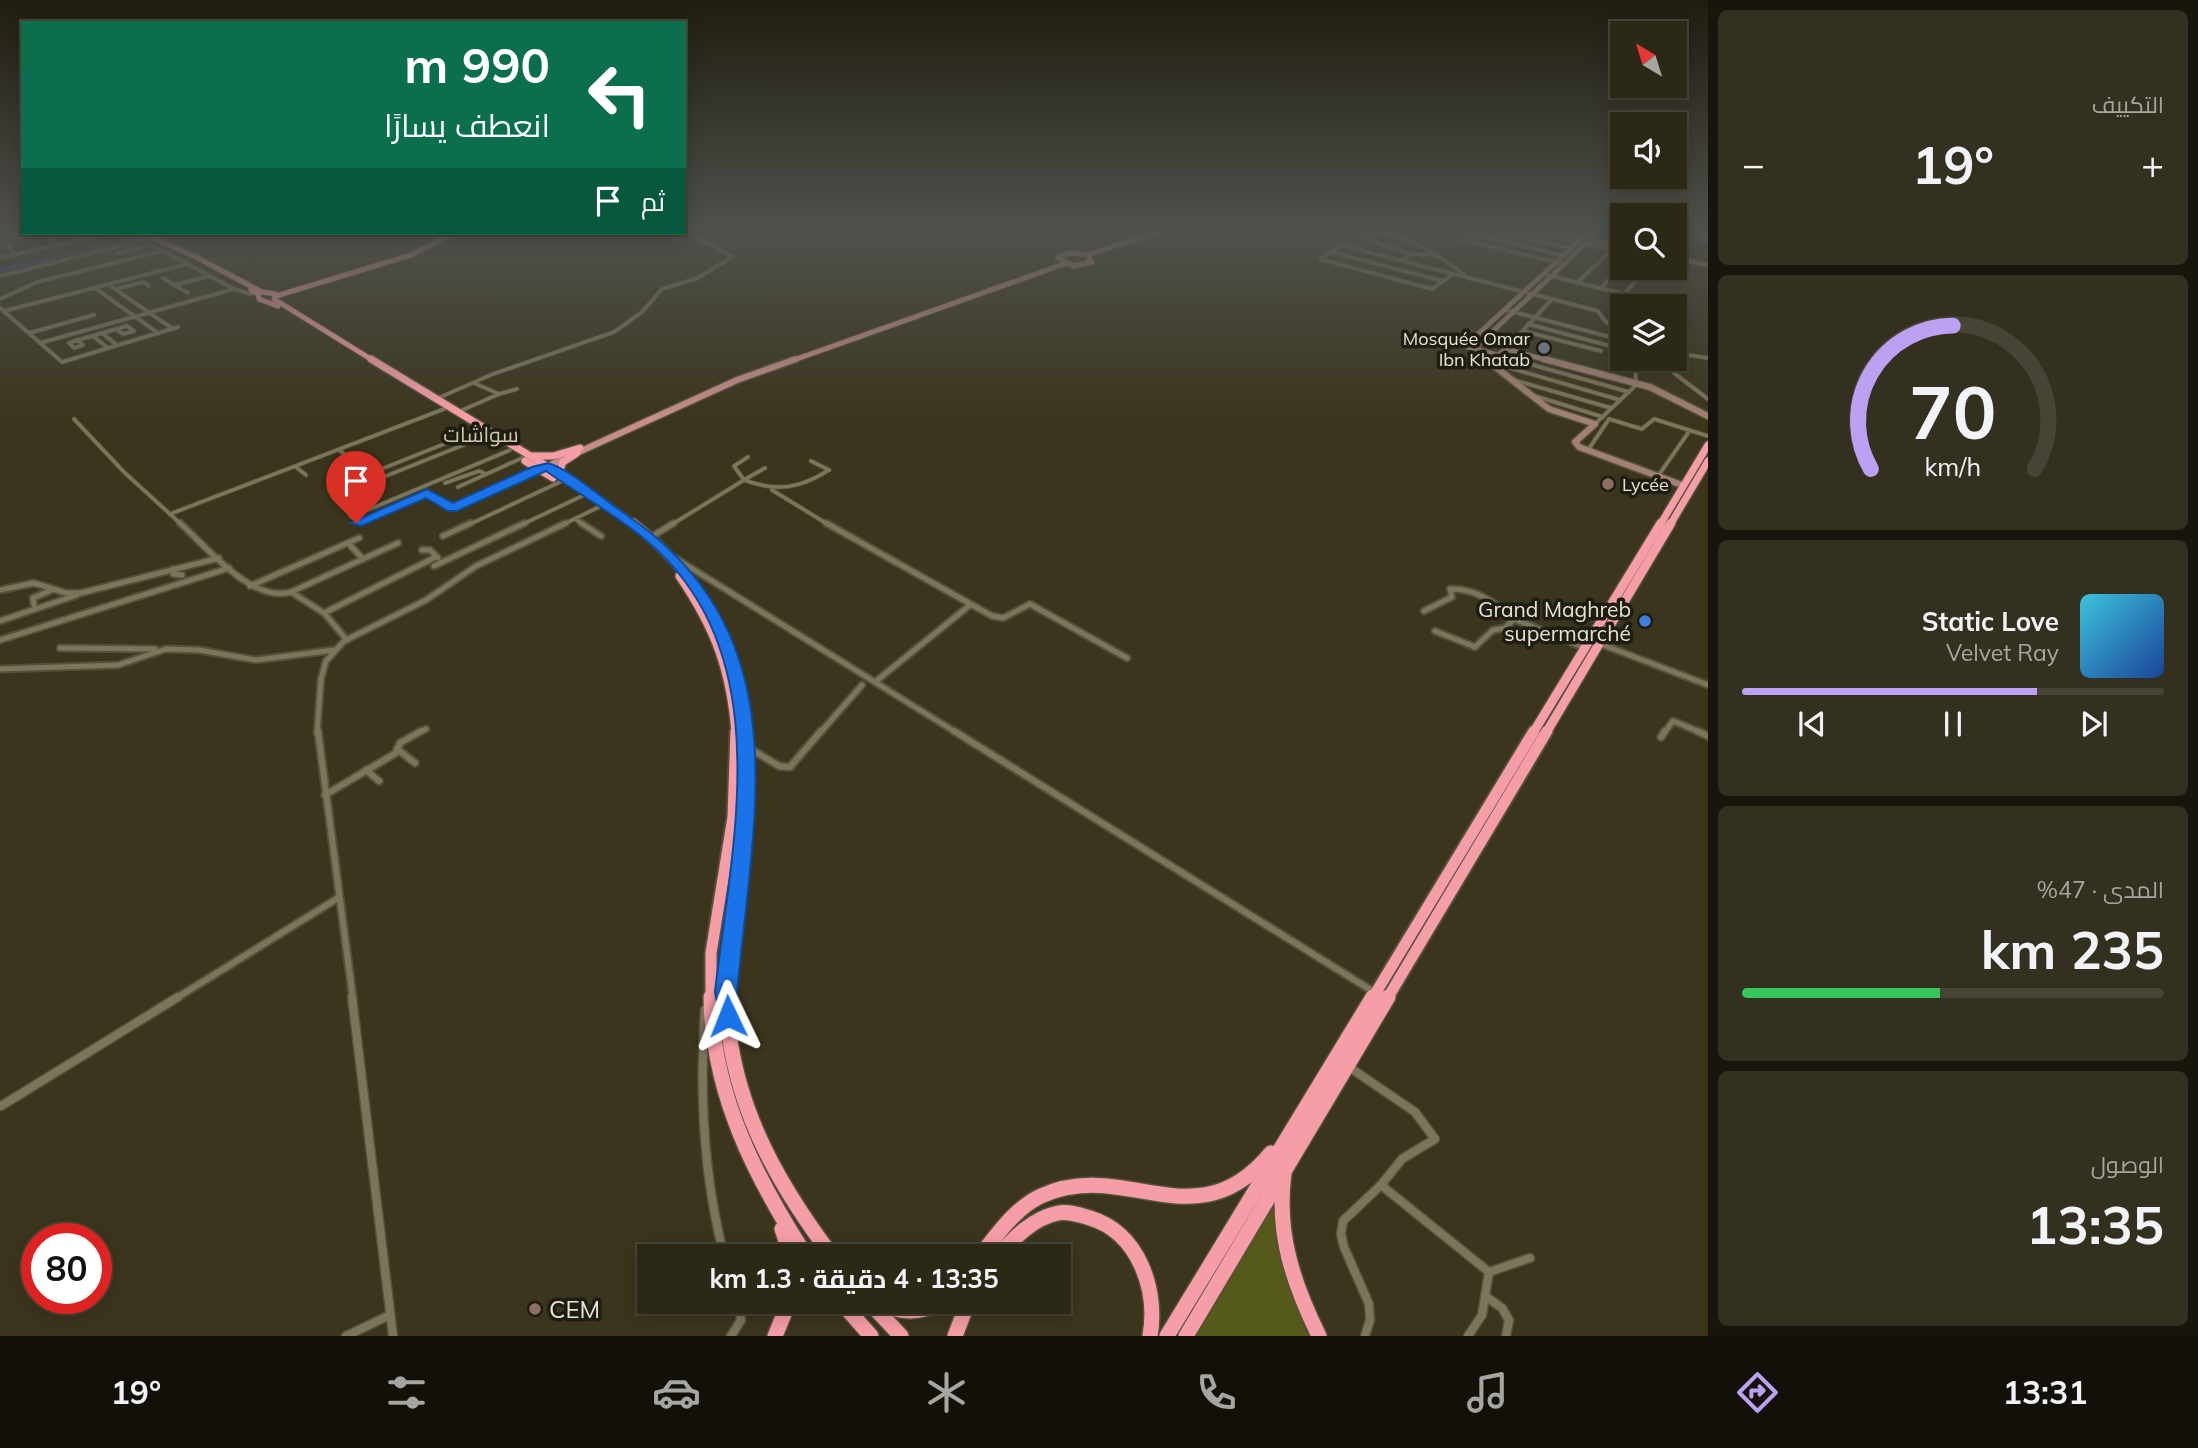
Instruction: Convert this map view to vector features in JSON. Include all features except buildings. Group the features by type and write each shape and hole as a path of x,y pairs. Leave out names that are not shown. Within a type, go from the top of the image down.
{"highway":[{"path":"252,293 259,300 289,293"},
{"path":"254,293 261,298 275,298 284,293"},
{"path":"265,293 458,412 651,537 672,556 706,601 728,643 740,686 747,747 746,797 726,992 736,1072 743,1104 760,1146 784,1192 823,1244"},
{"path":"261,298 275,298 510,450 525,457 553,456 581,449"},
{"path":"1186,1336 1592,645 1682,485 1708,445"},
{"path":"581,449 561,465 565,482 645,540 683,580 714,629 728,667 738,725 737,767 733,819 710,968 721,1087 749,1159 798,1244"},
{"path":"1167,1336 1285,1137 1708,461"},
{"path":"989,1244 1004,1225 1042,1195 1066,1186 1090,1185 1192,1199 1237,1185 1250,1177 1285,1137"},
{"path":"1286,1165 1279,1200 1282,1238 1291,1275 1319,1336"},
{"path":"775,1208 787,1244"},
{"path":"1009,1244 1032,1225 1061,1212 1086,1216 1107,1225 1124,1240 1145,1276 1155,1318 1150,1336"},
{"path":"775,1336 784,1314"},
{"path":"852,1314 871,1336"},
{"path":"880,1314 901,1336"},
{"path":"955,1336 963,1314"}],"main road":[{"path":"542,467 757,373 981,293"},
{"path":"1498,355 1465,346 1524,293"},
{"path":"1474,349 1533,294"},
{"path":"1682,485 1588,450 1575,442 1595,424 1549,409 1493,363 1506,349 1660,391 1708,416"}],"street":[{"path":"2,310 70,293"},
{"path":"103,293 158,333"},
{"path":"40,343 219,293"},
{"path":"436,399 614,332 642,312 658,293"},
{"path":"2,310 61,362 175,328 122,294 108,297"},
{"path":"1533,294 1598,311 1610,322"},
{"path":"1506,349 1552,299"},
{"path":"117,303 131,300"},
{"path":"1506,310 1610,337"},
{"path":"29,333 94,315"},
{"path":"1528,324 1610,346"},
{"path":"78,340 116,329"},
{"path":"1522,331 1601,351"},
{"path":"102,333 117,345"},
{"path":"93,336 108,348"},
{"path":"1498,355 1629,392"},
{"path":"1687,355 1708,358"},
{"path":"1493,363 1620,400"},
{"path":"1595,424 1636,385 1635,371"},
{"path":"1674,371 1708,399"},
{"path":"1510,379 1611,408"},
{"path":"474,383 499,394"},
{"path":"458,412 515,387"},
{"path":"1530,395 1642,429 1654,419 1708,436"},
{"path":"488,400 496,401"},
{"path":"170,514 444,409"},
{"path":"74,419 124,472 250,586 277,596 291,592 398,543"},
{"path":"1588,450 1609,419"},
{"path":"329,490 479,430"},
{"path":"1658,476 1688,433"},
{"path":"361,486 486,436"},
{"path":"339,450 351,460"},
{"path":"351,517 510,450"},
{"path":"458,486 525,457"},
{"path":"748,457 734,466 744,480 772,490 970,605 992,616 1003,618 1030,604 1127,658"},
{"path":"772,490 807,484 830,470 811,461"},
{"path":"296,467 306,475"},
{"path":"356,523 427,493 453,509 542,467"},
{"path":"651,537 765,468"},
{"path":"445,482 479,471 486,474"},
{"path":"443,536 565,482"},
{"path":"434,566 582,496"},
{"path":"393,1336 358,1040 317,739 317,711 326,661 334,650 348,640 426,600 476,566 599,507"},
{"path":"575,519 601,536"},
{"path":"250,586 359,538"},
{"path":"349,544 363,559"},
{"path":"422,550 430,550 443,562"},
{"path":"672,556 1375,993"},
{"path":"324,613 436,557"},
{"path":"0,621 81,593 219,558"},
{"path":"0,640 229,568"},
{"path":"173,569 173,574 182,575"},
{"path":"0,590 34,583 81,593"},
{"path":"1423,611 1452,597 1450,589 1458,587 1501,607 1514,620 1708,685"},
{"path":"34,605 33,598 54,589"},
{"path":"291,592 324,613 348,640"},
{"path":"875,682 970,605"},
{"path":"1435,631 1446,633 1467,647 1475,647 1493,630 1505,628 1514,620"},
{"path":"60,648 135,646 161,650 198,650 256,660 334,650"},
{"path":"0,669 118,665 161,650"},
{"path":"747,747 758,751 779,766 790,767 862,685"},
{"path":"1661,737 1673,720 1708,736"},
{"path":"324,795 396,753 400,743 426,729"},
{"path":"397,749 415,763"},
{"path":"366,771 379,781"},
{"path":"1,1106 338,898"},
{"path":"710,968 702,1062 702,1148 708,1191 721,1244"},
{"path":"1346,1065 1415,1112 1435,1139 1402,1159 1381,1185 1343,1221 1339,1236 1361,1278 1371,1315 1365,1336"},
{"path":"1381,1185 1489,1272"},
{"path":"1489,1272 1530,1258"},
{"path":"1468,1336 1476,1327 1488,1298 1489,1272"},
{"path":"1488,1298 1502,1308 1509,1320 1506,1336"},
{"path":"731,1336 741,1320 740,1314"},
{"path":"346,1336 390,1315"}],"green space":[{"path":"1273,1196 1276,1234 1285,1269 1314,1336 1192,1336"}],"place":[{"name":"Mosquée Omar Ibn Khatab","path":"1544,348"},
{"name":"Lycée","path":"1608,484"},
{"name":"Grand Maghreb supermarché","path":"1645,621"},
{"name":"CEM","path":"535,1309"}],"district":[{"name":"سواشات","path":"481,434"}],"route":[{"path":"356,523 427,493 453,509 536,470 548,467 652,538 691,579 728,643 740,686 747,747 746,797 726,992 728,1016"}]}
